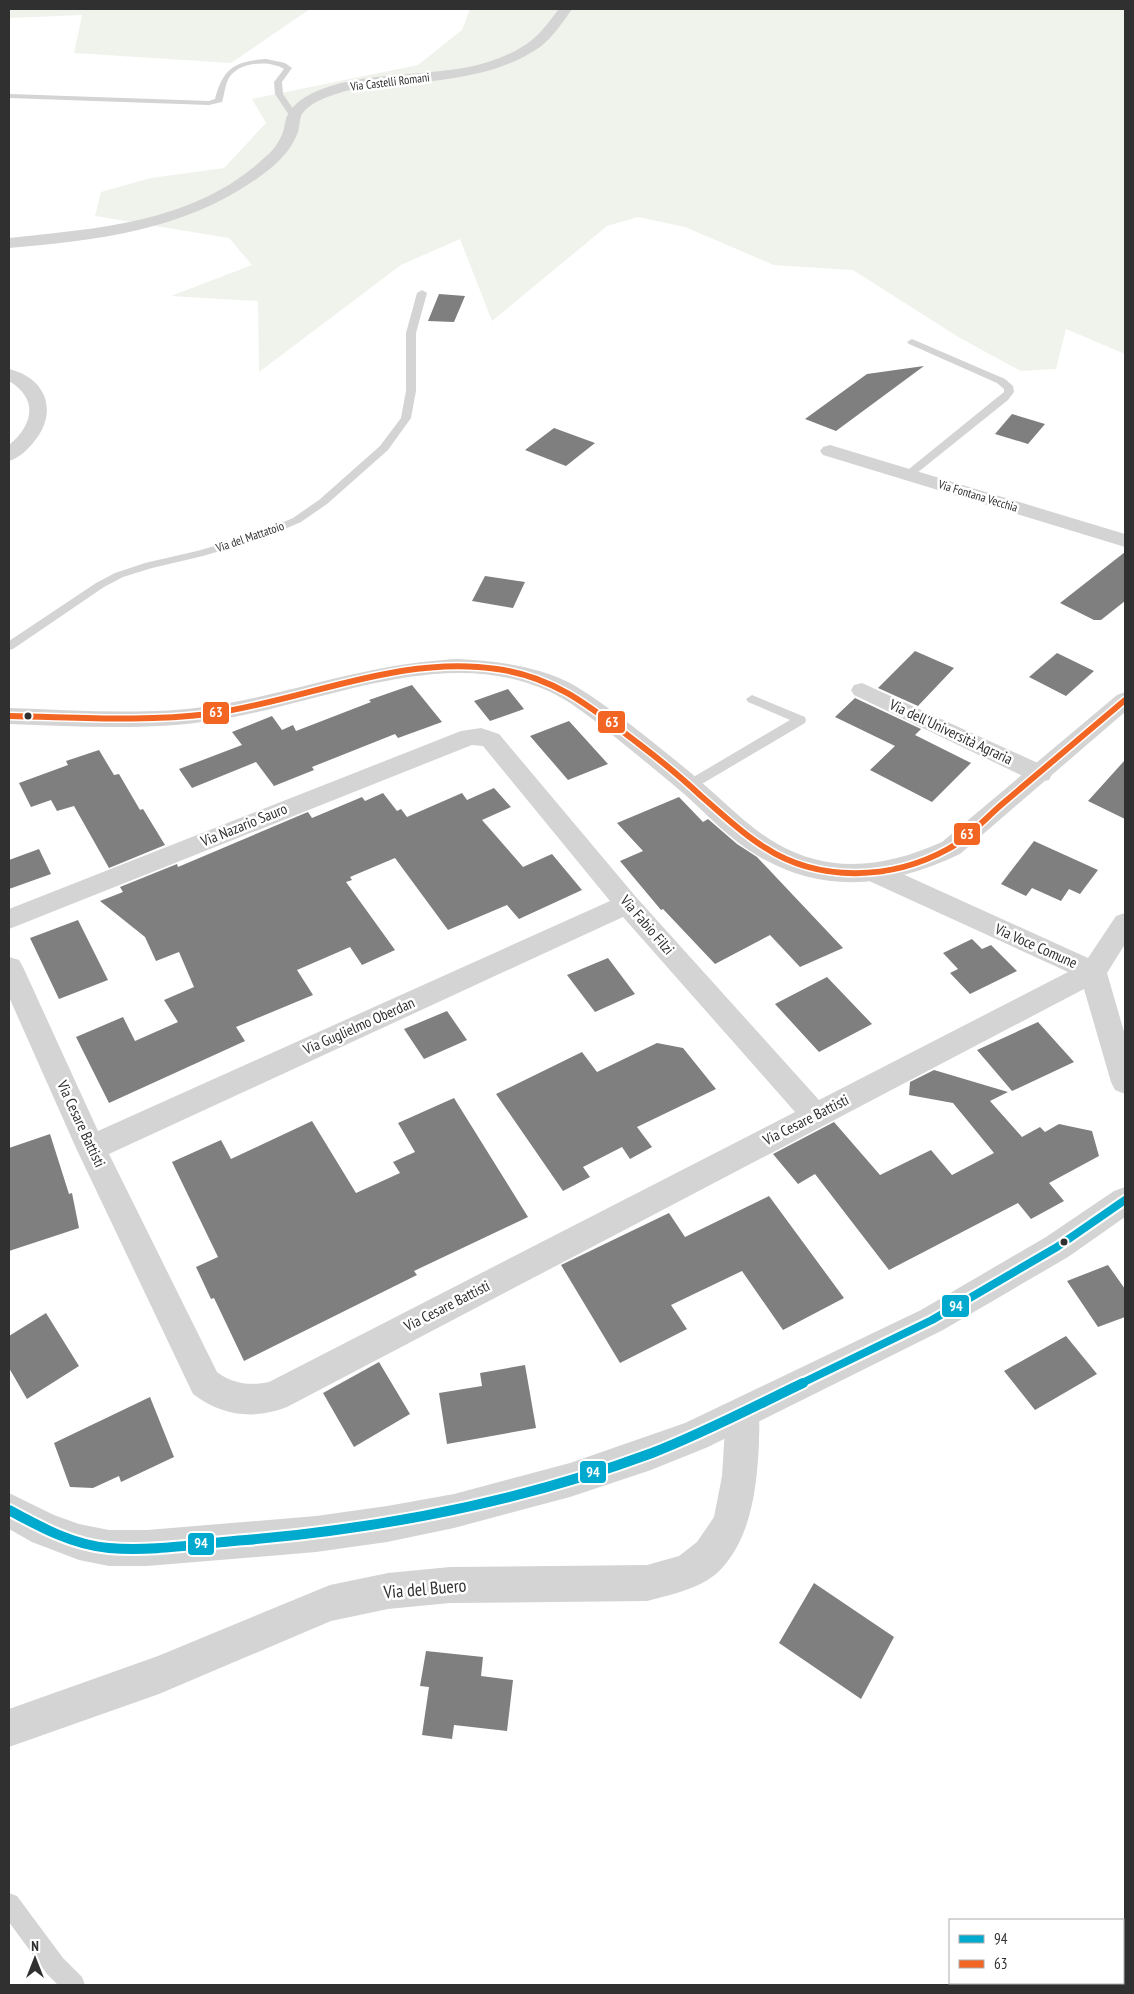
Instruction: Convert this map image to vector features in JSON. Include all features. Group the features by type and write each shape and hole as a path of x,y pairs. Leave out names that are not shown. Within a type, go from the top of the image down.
{"street":[{"name":"Via Castelli Romani","path":"294,116 309,101 342,88 360,84 440,75 496,62 514,55 536,43 547,33 566,9"},
{"path":"9,243 123,230 157,222 198,208 233,190 268,163 285,143 294,116"},
{"path":"9,374 17,378 40,402 38,419 25,440 9,455"},
{"name":"Via Fontana Vecchia","path":"830,452 1125,541"},
{"path":"9,716 150,717 208,714 421,668 451,665 482,666 514,671 541,679 579,699 690,785 714,808 764,847 807,868 828,872 876,873 928,860 951,848 1125,700"},
{"name":"Via dell'Università Agraria","path":"862,690 1040,774"},
{"name":"Via Fabio Filzi","path":"481,736 491,740 627,904 815,1115"},
{"name":"Via Nazario Sauro","path":"9,918 469,737 481,736"},
{"name":"Via Voce Comune","path":"876,873 1093,972 1125,1082"},
{"name":"Via Guglielmo Oberdan","path":"91,1148 627,904"},
{"path":"1093,972 1125,923"},
{"name":"Via Cesare Battisti","path":"9,968 91,1148 205,1383 226,1396 255,1400 275,1396 1093,972"},
{"path":"9,1510 64,1537 109,1548 147,1548 348,1530 454,1511 570,1480 651,1453 744,1413 932,1320 1058,1247 1125,1200"},
{"name":"Via del Buero","path":"9,1728 159,1675 330,1603 388,1591 450,1585 647,1583 676,1576 694,1568 708,1558 720,1544 727,1528 739,1484 744,1413"}],"lane":[{"path":"10,96 210,103 219,100 227,75 231,70 253,63 274,62 288,68 278,82 279,94 294,116"},
{"name":"Via del Mattatoio","path":"9,646 100,585 119,575 149,565 205,552 260,536 297,520 323,502 378,454 398,431 406,418 411,391 412,333 422,293"},
{"path":"908,475 1009,392 1009,388 1001,381 912,342"},
{"path":"690,785 800,720 752,699"},
{"path":"9,1904 54,1966 74,1985"}],"shaded area":[{"path":"9,9 310,9 231,63 74,53 82,15 9,18"},
{"path":"470,9 1125,9 1125,354 1066,329 1056,369 1021,371 960,338 853,270 774,265 685,227 638,217 607,226 492,321 460,239 401,265 259,372 258,301 171,296 252,265 229,238 95,216 101,192 151,178 224,168 266,123 252,99 418,65 462,30"}],"building":[{"path":"439,294 465,296 454,322 428,321"},
{"path":"924,366 836,431 805,419 867,374"},
{"path":"1012,414 1045,424 1028,444 995,434"},
{"path":"554,428 595,443 566,466 525,450"},
{"path":"1125,552 1125,601 1101,620 1094,620 1060,603"},
{"path":"485,576 525,582 513,608 472,601"},
{"path":"915,651 954,668 918,706 878,688"},
{"path":"1057,653 1094,671 1066,696 1029,677"},
{"path":"412,685 442,722 398,738 395,734 312,767 314,770 274,786 256,762 192,788 179,769 242,745 232,732 272,716 282,730 293,725 296,731 371,702 369,700"},
{"path":"508,689 524,709 490,721 474,701"},
{"path":"855,698 921,729 915,735 971,763 932,802 870,770 895,746 835,717"},
{"path":"569,721 608,764 568,780 530,736"},
{"path":"99,750 114,775 119,774 140,810 143,809 165,845 109,868 74,806 57,811 51,800 31,807 19,783 68,765 66,761"},
{"path":"1125,760 1125,819 1088,801"},
{"path":"494,788 511,807 482,820 523,867 552,854 582,890 519,919 507,905 448,930 395,858 350,877 352,880 346,882 395,950 362,965 350,947 297,970 313,995 236,1027 245,1041 109,1103 76,1037 123,1017 135,1041 178,1022 164,1000 194,987 179,952 156,961 145,937 100,901 123,892 120,887 177,864 178,867 308,812 312,818 362,797 365,801 383,793 397,811 401,809 407,817 462,793 467,800"},
{"path":"679,797 703,822 708,819 737,844 757,857 843,948 800,967 770,935 715,964 663,909 661,910 620,861 643,851 617,823"},
{"path":"1034,841 1098,870 1080,894 1069,889 1061,901 1032,888 1026,896 1001,884"},
{"path":"39,849 51,874 9,889 9,860"},
{"path":"78,920 108,980 59,999 30,938"},
{"path":"972,939 982,949 991,945 1017,971 970,994 950,973 958,969 943,953"},
{"path":"608,958 635,994 595,1012 567,975"},
{"path":"827,977 872,1024 819,1052 775,1004"},
{"path":"447,1011 467,1040 424,1059 404,1029"},
{"path":"1038,1022 1074,1062 1012,1091 977,1050"},
{"path":"657,1043 683,1048 716,1089 637,1127 652,1147 630,1159 622,1147 583,1167 590,1177 563,1191 496,1094 582,1052 597,1072"},
{"path":"934,1070 1008,1092 990,1101 1022,1137 1040,1127 1045,1132 1059,1124 1092,1131 1099,1156 1049,1183 1064,1201 1031,1219 1018,1203 889,1270 815,1174 798,1184 773,1154 834,1122 880,1175 931,1150 952,1175 994,1153 953,1103 909,1095 910,1082"},
{"path":"454,1098 528,1217 414,1271 417,1275 244,1361 214,1298 211,1299 196,1267 218,1257 172,1162 221,1140 231,1159 312,1121 356,1193 400,1173 393,1162 415,1152 398,1123"},
{"path":"50,1134 69,1194 72,1193 79,1228 9,1251 9,1148"},
{"path":"769,1196 844,1298 783,1330 742,1271 671,1305 687,1329 620,1363 561,1265 669,1213 685,1237"},
{"path":"1108,1265 1125,1289 1125,1317 1098,1327 1067,1281"},
{"path":"46,1313 79,1366 27,1399 9,1368 9,1336"},
{"path":"1066,1336 1097,1374 1035,1410 1004,1371"},
{"path":"379,1362 410,1414 354,1447 323,1393"},
{"path":"525,1365 536,1428 447,1444 439,1393 482,1386 480,1373"},
{"path":"150,1397 174,1457 121,1482 119,1476 93,1488 70,1487 54,1443"},
{"path":"814,1583 894,1637 861,1699 779,1643"},
{"path":"426,1651 483,1657 481,1676 513,1680 507,1731 454,1725 452,1739 422,1735 429,1687 420,1686"}],"transit line":[{"name":"63","path":"9,716 133,718 208,714 249,707 373,677 414,670 456,666 497,668 538,678 581,700 665,765 766,849 789,861 812,868 835,873 858,874 905,866 951,848 1125,700"},
{"name":"94","path":"9,1510 45,1529 79,1542 109,1548 147,1548 316,1534 387,1524 454,1511 570,1480 651,1453 696,1435 932,1320 1057,1247 1125,1200"}]}
